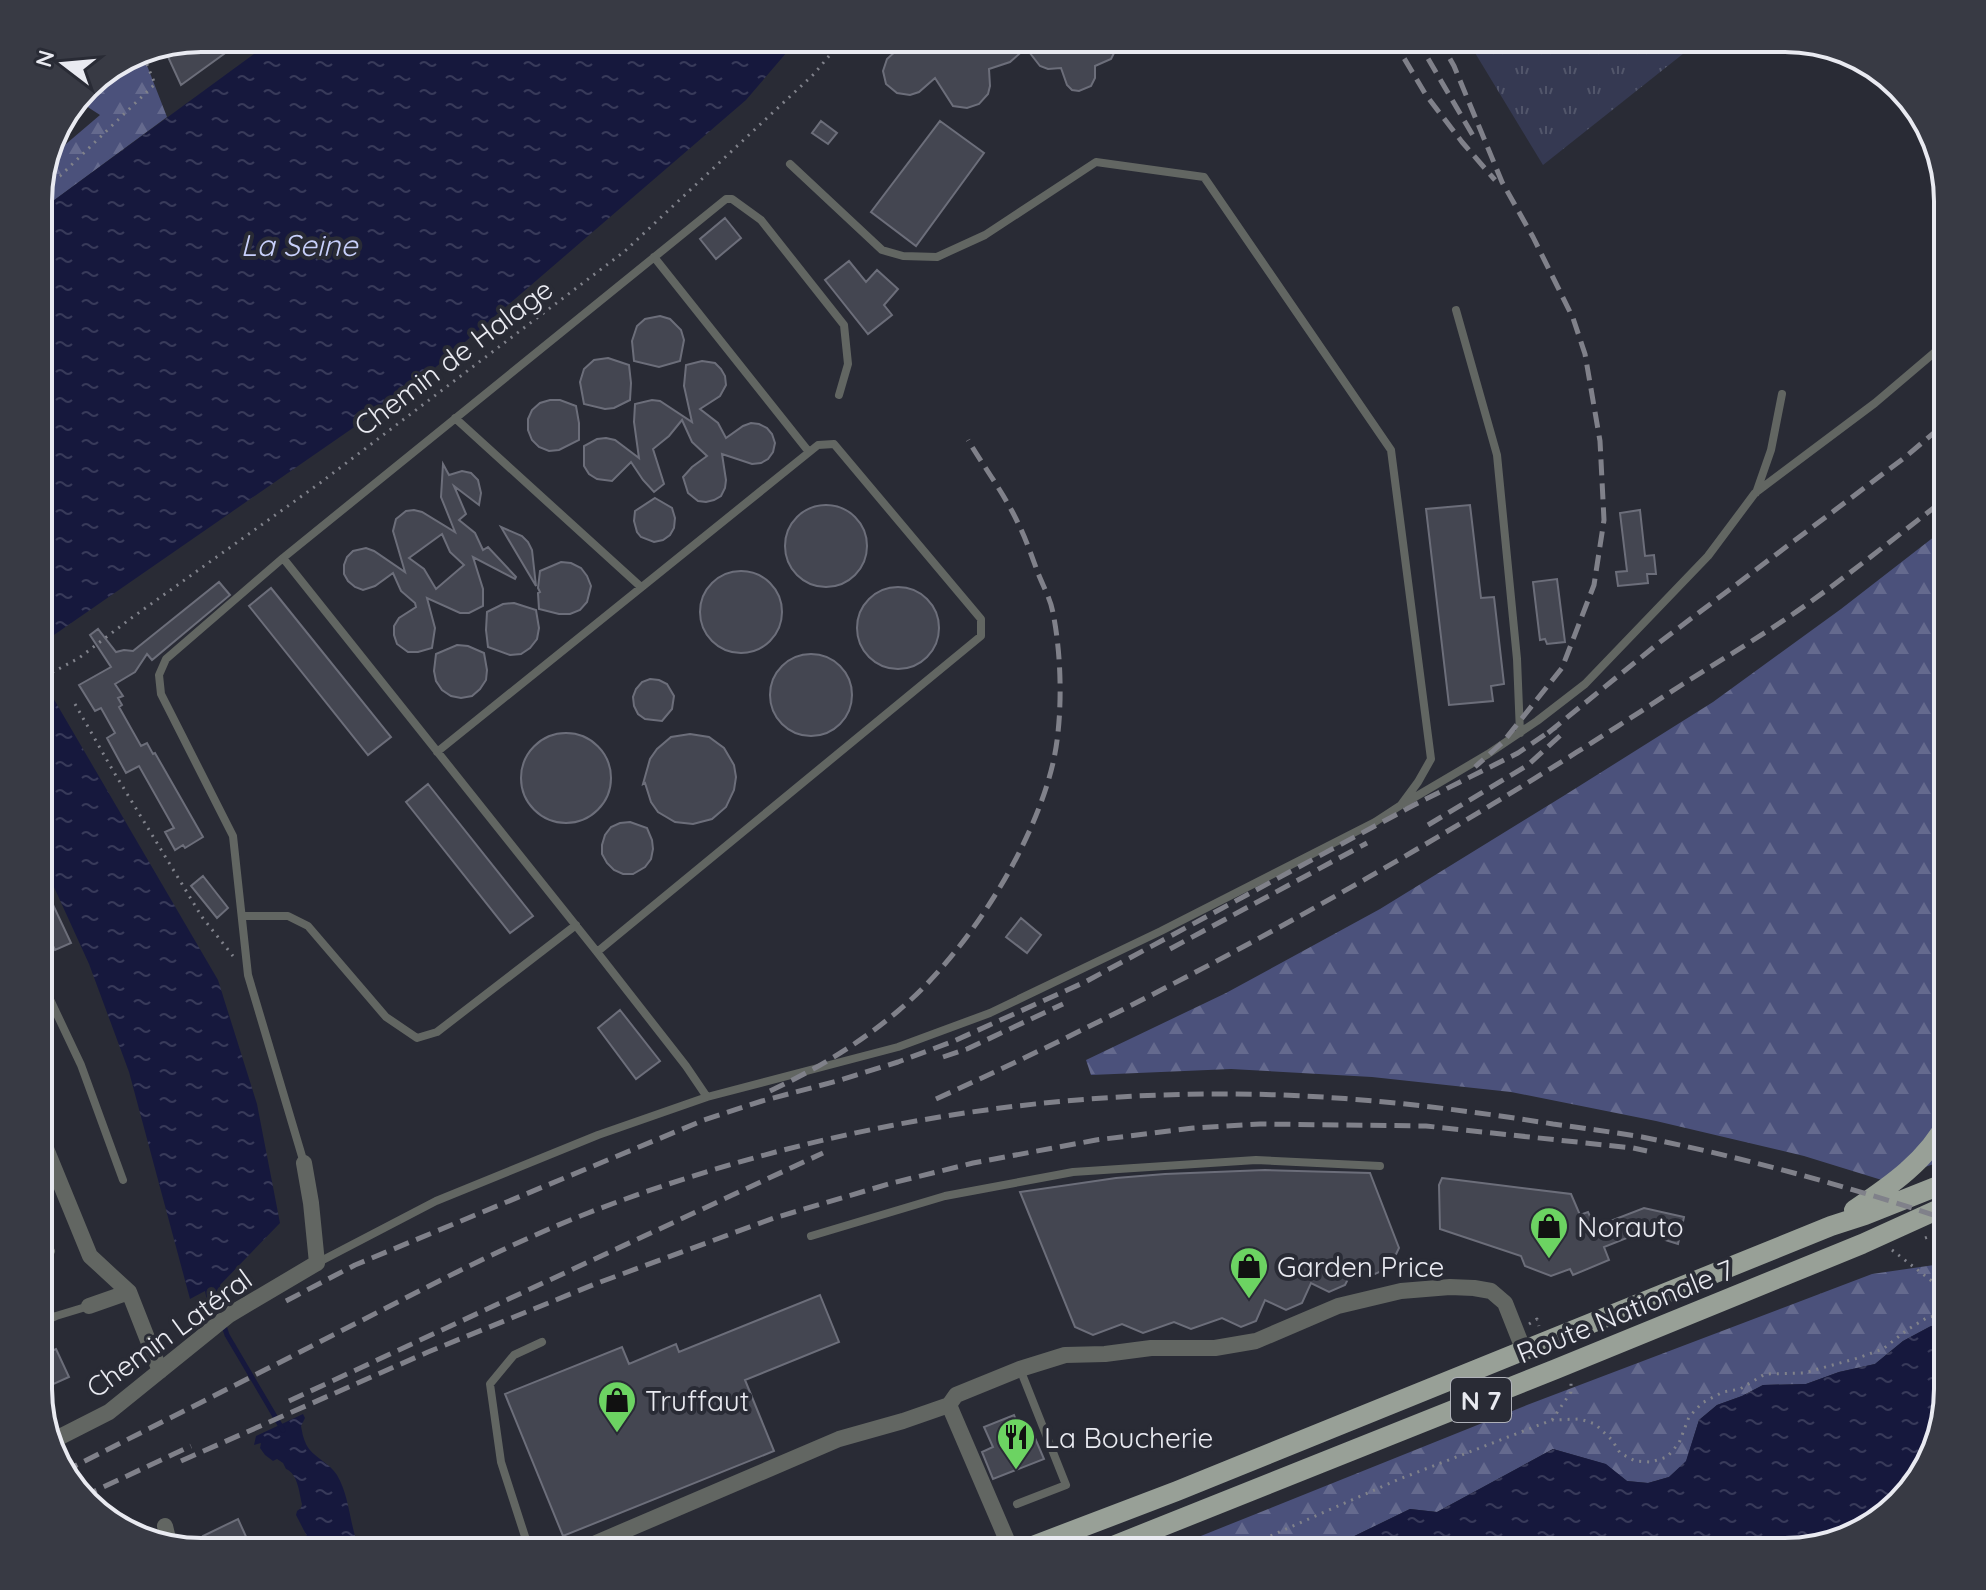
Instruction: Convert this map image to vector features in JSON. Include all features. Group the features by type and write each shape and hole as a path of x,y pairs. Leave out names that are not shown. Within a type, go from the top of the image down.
{"main road":[{"path":"1831,1226 1889,1187 1921,1158 1934,1140"},
{"name":"Route Nationale 7","path":"1052,1538 1177,1491 1831,1226 1934,1188"},
{"name":"Route Nationale 7","path":"1133,1538 1529,1380 1862,1244 1934,1211"},
{"path":"1862,1244 1887,1243 1934,1225"}],"street":[{"path":"52,1163 90,1256 129,1292 160,1371"},
{"path":"304,1163 317,1263"},
{"name":"Chemin Latéral","path":"60,1437 109,1412 229,1315 317,1263"},
{"path":"608,1538 839,1439 949,1405 956,1395 1065,1355 1151,1348 1215,1348 1256,1341 1338,1306 1401,1291 1450,1287 1491,1291 1505,1303 1524,1351"},
{"path":"89,1306 129,1292"},
{"path":"949,1405 1009,1538"},
{"path":"165,1526 167,1534"}],"lane":[{"path":"790,164 882,250 903,256 937,257 985,235 1096,162 1204,177 1391,450 1431,759 1401,805"},
{"path":"304,1163 248,975 233,836 161,694 159,675 166,659 283,558 726,199 732,199 761,220 844,325 848,364 839,395"},
{"path":"654,257 809,452"},
{"path":"1456,310 1497,455 1517,659 1520,733"},
{"path":"1755,493 1875,403 1934,353"},
{"path":"317,1263 436,1201 598,1135 707,1097 898,1047 990,1013 1161,931 1375,822 1520,733 1585,684 1708,556 1755,493 1771,450 1782,394"},
{"path":"455,418 641,587"},
{"path":"437,752 818,445 834,444 981,619 981,636 597,952"},
{"path":"283,558 576,925 707,1097"},
{"path":"242,916 288,916 308,926 386,1017 417,1038 437,1032 576,925"},
{"path":"52,1004 81,1065 123,1180"},
{"path":"811,1236 945,1196 1073,1172 1256,1160 1380,1166"},
{"path":"52,1318 89,1306"},
{"path":"525,1538 501,1462 490,1384 514,1355 542,1342"},
{"path":"1017,1504 1066,1485 1020,1369"}],"path":[{"name":"Chemin de Halage","path":"52,672 79,658 320,483 625,251 814,74 832,52"},
{"path":"54,180 155,84 146,62"},
{"path":"75,704 202,917 248,975"},
{"path":"1887,1243 1934,1283"},
{"path":"1266,1538 1397,1480 1552,1420 1580,1419 1595,1424 1612,1440 1620,1453 1635,1461 1651,1462 1667,1457 1679,1443 1689,1417 1702,1403 1723,1392 1740,1389 1765,1374 1804,1373 1883,1349 1907,1330 1934,1316"},
{"path":"1552,1420 1571,1392 1571,1378"}],"green space":[{"path":"1474,52 1685,52 1543,165"},
{"path":"146,62 167,117 52,202 62,148 100,115 86,106 88,104 104,104 104,88"},
{"path":"1934,537 1934,1164 1885,1181 1804,1156 1656,1121 1511,1092 1372,1077 1231,1069 1091,1075 1086,1060 1226,993 1380,909 1713,702"},
{"path":"1934,1265 1934,1326 1903,1341 1875,1364 1806,1384 1763,1385 1717,1405 1699,1420 1686,1462 1669,1477 1648,1483 1627,1481 1605,1464 1553,1449 1437,1512 1410,1509 1350,1538 1196,1538 1527,1405 1872,1274"}],"water":[{"name":"La Seine","path":"257,52 787,52 746,100 415,385 52,636 52,202"},
{"path":"52,696 218,980 257,1104 280,1223 220,1285 223,1302 209,1311 205,1291 190,1299 129,1072 89,964 52,883"},
{"path":"1934,1326 1933,1409 1919,1455 1897,1487 1876,1507 1833,1530 1795,1538 1350,1538 1410,1509 1437,1512 1553,1449 1606,1464 1627,1481 1648,1483 1669,1477 1686,1461 1699,1420 1717,1405 1763,1385 1806,1384 1875,1364 1903,1341"},
{"path":"303,1414 305,1418 301,1426 305,1442 337,1475 356,1538 308,1538 296,1515 302,1504 296,1479 283,1463 265,1455 260,1448 261,1443 254,1445 256,1436"}],"building":[{"path":"191,52 227,52 181,85 168,56"},
{"path":"895,52 1021,52 1010,62 989,69 988,94 979,104 967,108 953,106 935,78 919,92 910,95 897,93 886,84 883,71 887,59"},
{"path":"1029,52 1114,52 1111,59 1095,66 1091,86 1079,91 1067,85 1061,68 1040,66"},
{"path":"821,121 837,133 828,144 812,133"},
{"path":"940,121 984,153 916,246 871,212"},
{"path":"725,218 741,238 716,259 700,239"},
{"path":"849,261 866,282 877,270 898,289 884,305 892,315 868,334 825,280"},
{"path":"660,316 670,319 681,330 684,340 680,361 659,367 634,361 632,341 637,326 645,319"},
{"path":"608,358 629,365 630,400 605,409 584,404 580,382 584,369 594,360"},
{"path":"702,361 715,363 721,369 726,385 720,396 700,409 718,423 726,438 751,423 767,428 775,443 768,459 752,464 722,454 726,480 721,496 706,502 698,501 688,493 683,477 707,456 692,442 682,420 653,449 664,484 654,492 631,462 612,481 597,479 589,474 584,466 584,446 597,439 615,440 639,458 635,404 660,401 692,422 684,386 686,365"},
{"path":"550,400 576,406 579,440 559,450 549,451 532,440 528,419 540,403"},
{"path":"443,464 449,475 462,471 471,473 478,480 481,493 479,505 454,486 466,514 459,520 475,533 483,550 488,547 516,577 473,557 483,589 483,606 469,613 460,613 427,598 435,628 432,648 408,652 397,644 394,626 399,618 416,607 401,591 393,573 375,586 363,590 348,581 344,565 353,551 366,548 405,572 393,531 396,519 406,511 414,510 455,532 441,497","holes":["442,534 450,552 464,565 436,589 424,569 409,558"]},
{"path":"655,498 672,508 675,518 670,535 654,542 641,537 634,521 635,511"},
{"path":"818,505 834,505 849,512 860,523 867,546 864,562 855,575 834,587 818,587 803,580 792,569 785,554 785,538 792,523 803,512"},
{"path":"1470,505 1481,598 1494,597 1504,684 1491,686 1493,701 1449,705 1426,509"},
{"path":"1640,510 1645,556 1654,555 1656,574 1647,574 1648,583 1618,586 1616,572 1627,571 1620,513"},
{"path":"501,527 528,542 532,550 536,586"},
{"path":"561,562 581,568 591,586 587,602 580,610 570,614 539,609 540,571"},
{"path":"733,571 749,571 764,578 775,589 782,612 779,628 770,641 749,653 733,653 718,646 707,635 700,620 700,604 707,589 718,578"},
{"path":"1557,579 1565,642 1547,644 1545,639 1540,640 1533,582"},
{"path":"219,582 230,595 152,660 147,654 135,672 115,684 123,696 118,698 122,705 119,707 141,746 147,743 155,753 203,837 175,850 165,832 174,828 139,766 126,773 107,738 115,733 101,708 95,711 79,685 111,667 90,635 98,629 116,652 133,651"},
{"path":"890,587 906,587 921,594 932,605 939,628 936,644 927,657 906,669 890,669 875,662 864,651 857,636 857,620 864,605 875,594"},
{"path":"271,588 391,737 368,755 249,606"},
{"path":"514,603 536,610 539,628 537,639 530,648 521,654 510,655 488,647 487,612 503,604"},
{"path":"457,645 484,653 486,680 472,696 451,696 436,681 436,654"},
{"path":"803,654 819,654 834,661 845,672 852,695 849,711 840,724 819,736 803,736 788,729 777,718 770,703 770,687 777,672 788,661"},
{"path":"650,679 667,684 674,696 672,709 662,721 645,719 634,706 636,689"},
{"path":"566,733 583,737 598,746 607,761 611,778 607,795 598,810 583,819 566,823 549,819 534,810 525,795 521,778 525,761 534,746 549,737"},
{"path":"690,734 709,737 724,748 734,765 736,777 726,807 712,819 693,824 675,822 658,812 643,784 650,759 657,749 671,737"},
{"path":"428,784 533,916 510,933 406,802"},
{"path":"630,822 647,828 653,849 645,867 633,874 623,874 607,863 602,854 602,845 611,827"},
{"path":"203,876 228,908 217,918 191,886"},
{"path":"52,903 71,943 55,950 52,944"},
{"path":"1021,918 1041,935 1027,953 1006,937"},
{"path":"620,1010 660,1061 636,1079 598,1028"},
{"path":"1265,1170 1370,1173 1399,1248 1390,1267 1375,1274 1355,1265 1345,1285 1329,1292 1311,1283 1302,1303 1286,1310 1265,1300 1256,1321 1241,1327 1222,1318 1191,1329 1174,1322 1143,1333 1122,1324 1093,1335 1075,1327 1020,1192 1116,1178"},
{"path":"1442,1178 1571,1194 1580,1215 1588,1212 1595,1227 1644,1208 1684,1217 1678,1244 1665,1240 1659,1225 1604,1247 1609,1260 1573,1275 1570,1269 1551,1276 1525,1266 1521,1256 1440,1229 1439,1185"},
{"name":"Truffaut","path":"820,1295 839,1342 745,1380 774,1451 563,1536 505,1394 622,1347 629,1364 676,1344 679,1352"},
{"path":"56,1349 69,1377 52,1385 52,1351"},
{"path":"1014,1415 1022,1435 1032,1431 1044,1459 993,1479 982,1452 993,1447 984,1427"},
{"path":"238,1519 247,1538 204,1538"}],"waterway":[{"path":"216,1301 227,1335 283,1430"}],"railway":[{"path":"1400,52 1426,95 1495,180"},
{"path":"1424,52 1475,139"},
{"path":"1446,52 1502,182 1573,318 1585,354 1600,441 1604,520 1594,585 1562,668 1503,742 1475,767"},
{"path":"1548,733 1660,642 1934,433"},
{"path":"770,1091 820,1065 883,1023 948,961 971,931 1013,864 1043,796 1053,763 1060,708 1058,649 1052,608 1013,513 968,440"},
{"path":"936,1099 1217,961 1400,859 1759,637 1934,508"},
{"path":"286,1301 355,1265 704,1120 898,1062 954,1041 1085,982 1414,805 1518,753 1556,727"},
{"path":"1428,825 1528,765 1563,733"},
{"path":"1170,949 1367,843"},
{"path":"943,1057 1063,1004"},
{"path":"74,1467 461,1270 588,1213 665,1185 822,1140 983,1110 1064,1101 1228,1094 1310,1096 1432,1107 1620,1133 1681,1145 1796,1174 1934,1216"},
{"path":"181,1461 428,1352 595,1284 774,1218 973,1163 1096,1140 1193,1128 1260,1124 1426,1126 1647,1151"},
{"path":"289,1401 823,1153"},
{"path":"94,1492 191,1446"}],"place":[{"name":"Norauto","path":"1549,1260"},
{"name":"Garden Price","path":"1249,1300"},
{"name":"Truffaut","path":"617,1434"},
{"name":"La Boucherie","path":"1016,1471"}]}
